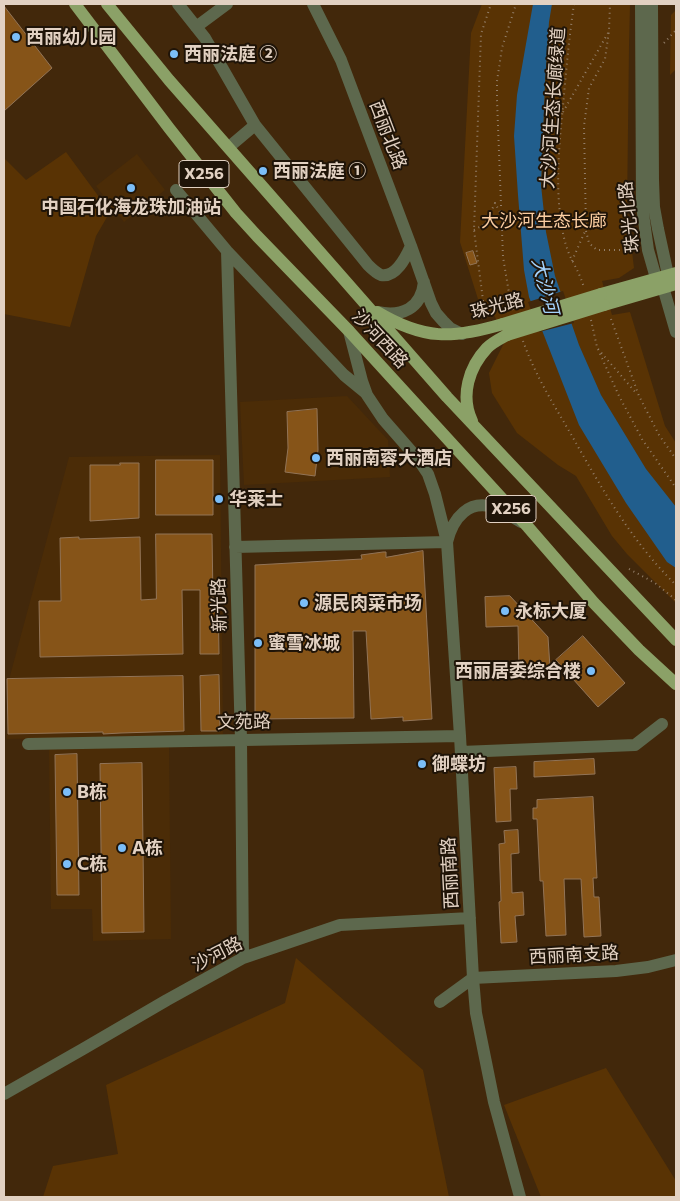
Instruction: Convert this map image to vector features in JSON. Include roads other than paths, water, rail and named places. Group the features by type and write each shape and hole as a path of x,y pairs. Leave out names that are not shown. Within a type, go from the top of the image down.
{"main road":[{"name":"沙河西路","path":"75,4 236,213 349,331 528,527 594,603 639,650 676,684"},
{"name":"沙河西路","path":"113,6 169,80 446,397 676,640"},
{"name":"珠光路","path":"376,311 405,327 423,332 445,335 462,334 486,329 505,329 668,279"},
{"name":"珠光路","path":"476,427 468,413 467,385 479,358 505,329"}],"street":[{"path":"178,4 205,38 255,125 368,265 375,272 382,275 388,274 401,265 411,246"},
{"path":"196,26 227,4"},
{"name":"西丽北路","path":"313,4 338,53 431,303 436,313 450,328 462,334"},
{"name":"珠光北路","path":"640,4 642,206 648,250 668,279"},
{"name":"珠光北路","path":"652,4 654,206 668,279"},
{"path":"229,147 255,125"},
{"path":"176,190 227,251 344,375 368,395"},
{"name":"新光路","path":"227,251 241,740 243,958"},
{"path":"668,279 676,332"},
{"path":"376,311 396,314 411,308 421,296 424,282"},
{"name":"珠光路","path":"361,299 376,311"},
{"name":"西丽南路","path":"349,331 362,381 368,395 383,419 418,459 428,474 447,542 476,1013 494,1102 520,1197"},
{"name":"西丽南路","path":"447,542 455,521 470,508 479,506 496,508 528,527"},
{"path":"235,547 447,542"},
{"path":"461,752 635,745 662,724"},
{"name":"文苑路","path":"28,744 460,736"},
{"name":"沙河路","path":"4,1094 243,958 340,925 470,918"},
{"name":"西丽南支路","path":"473,978 616,971 648,967 676,960"},
{"path":"440,1002 473,978"}],"water":[{"name":"大沙河","path":"533,4 552,4 545,83 541,185 546,232 555,276 579,345 601,395 646,469 676,507 676,568 667,562 626,503 579,425 529,297 524,270 514,136 517,95"}],"place":[{"name":"西丽幼儿园","path":"16,37"},
{"name":"西丽法庭 ②","path":"174,54"},
{"name":"西丽法庭 ①","path":"263,171"},
{"name":"中国石化海龙珠加油站","path":"131,188"},
{"name":"西丽南蓉大酒店","path":"316,458"},
{"name":"华莱士","path":"219,499"},
{"name":"源民肉菜市场","path":"304,603"},
{"name":"永标大厦","path":"505,611"},
{"name":"蜜雪冰城","path":"258,643"},
{"name":"西丽居委综合楼","path":"591,671"},
{"name":"御蝶坊","path":"422,764"},
{"name":"B栋","path":"67,792"},
{"name":"A栋","path":"122,848"},
{"name":"C栋","path":"67,864"}],"park label":[{"name":"大沙河生态长廊","path":"544,221"}]}
